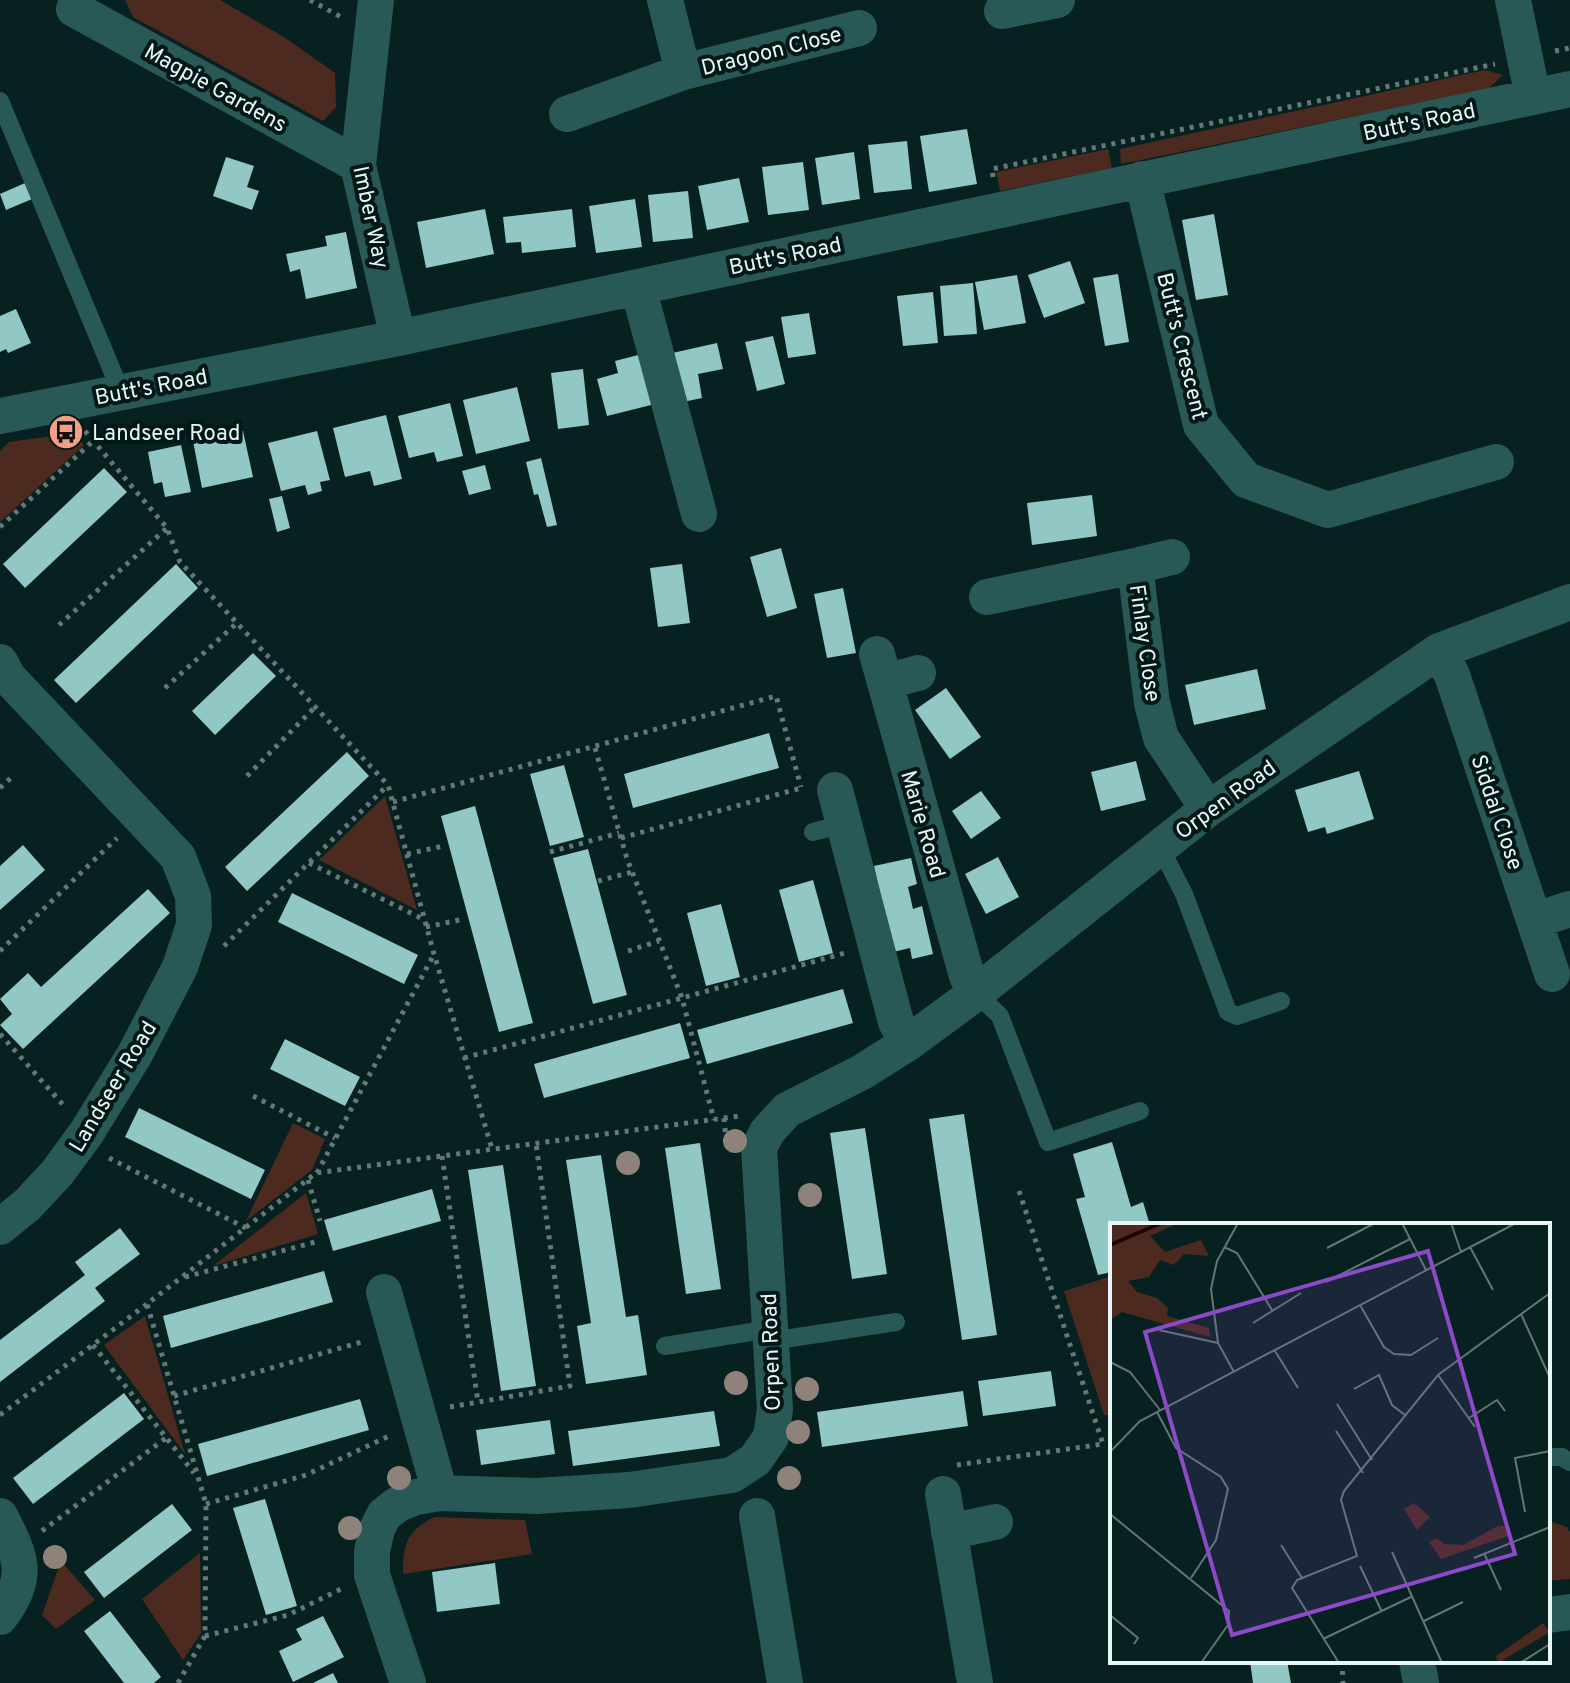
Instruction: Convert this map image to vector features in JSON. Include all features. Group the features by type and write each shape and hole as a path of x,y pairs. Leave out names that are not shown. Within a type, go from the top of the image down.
{"street":[{"name":"Imber Way","path":"376,0 358,165 398,338"},
{"name":"Dragoon Close","path":"665,0 683,72"},
{"path":"1002,11 1057,0"},
{"path":"1513,0 1533,97"},
{"name":"Magpie Gardens","path":"74,9 358,165"},
{"name":"Dragoon Close","path":"567,114 683,72 859,28"},
{"name":"Butt's Road","path":"0,416 398,338 1570,89"},
{"name":"Butt's Crescent","path":"1142,179 1201,425 1246,480 1328,510 1496,462"},
{"path":"638,287 699,514"},
{"path":"1135,566 1172,557"},
{"name":"Finlay Close","path":"987,597 1135,566 1152,703 1161,738 1208,809"},
{"name":"Orpen Road","path":"372,1563 377,1529 384,1515 398,1504 416,1497 440,1493 537,1496 629,1490 732,1475 755,1460 771,1437 775,1409 759,1148 787,1110 862,1072 908,1043 1208,809 1439,651 1568,610"},
{"name":"Siddal Close","path":"1439,651 1452,675 1552,974"},
{"name":"Landseer Road","path":"0,662 8,677 178,857 193,896 194,925 180,967 135,1054 83,1137 57,1173 27,1205 0,1227"},
{"name":"Marie Road","path":"893,670 967,976 976,993"},
{"path":"823,808 877,943 896,1022 908,1043"},
{"path":"1536,920 1570,909"},
{"path":"384,1292 440,1493"},
{"path":"949,1480 949,1532 975,1683"},
{"path":"0,1516 19,1555 20,1580 10,1604 0,1617"},
{"path":"757,1516 785,1683"},
{"path":"949,1532 995,1522"},
{"path":"372,1563 408,1683"},
{"path":"1550,1615 1570,1612"},
{"path":"1417,1663 1421,1683"}],"lane":[{"path":"0,101 121,392"},
{"path":"1160,847 1184,894 1228,1012 1237,1016 1281,1001"},
{"path":"976,993 1000,1016 1048,1142 1140,1111"},
{"path":"665,1346 896,1322"},
{"path":"1550,1457 1562,1457 1570,1462"}],"path":[{"path":"992,169 1524,58"},
{"path":"61,403 167,528 180,562 388,785 424,920 492,1149"},
{"path":"0,527 93,441"},
{"path":"59,625 167,528"},
{"path":"165,688 237,623"},
{"path":"393,802 776,696 823,808 620,836 550,852"},
{"path":"247,776 315,707"},
{"path":"595,748 632,872 682,998 714,1120"},
{"path":"0,788 13,776"},
{"path":"180,967 200,962 215,953 388,785"},
{"path":"0,951 140,816"},
{"path":"407,854 443,846"},
{"path":"309,863 424,920"},
{"path":"598,881 632,872"},
{"path":"426,927 464,919"},
{"path":"628,951 659,941"},
{"path":"464,1058 877,943"},
{"path":"316,1173 434,954"},
{"path":"0,1034 83,1137 246,1228"},
{"path":"253,1096 335,1138"},
{"path":"206,1504 306,1475 419,1418 478,1402 570,1386 536,1144"},
{"path":"442,1156 478,1402"},
{"path":"308,1180 320,1221"},
{"path":"949,1480 1103,1444 1019,1191"},
{"path":"181,1278 319,1241"},
{"path":"0,1415 147,1304"},
{"path":"174,1396 395,1332"},
{"path":"93,1345 197,1478"},
{"path":"17,1550 166,1438"},
{"path":"205,1636 288,1615 372,1563"},
{"path":"1342,1663 1343,1683"}],"shaded area":[{"path":"125,0 220,0 284,37 335,73 336,107 323,121 133,17"},
{"path":"1485,70 1503,75 1488,89 1121,164 1120,149"},
{"path":"1108,149 1112,168 1000,191 996,172"},
{"path":"73,433 84,445 0,522 0,451 9,442"},
{"path":"385,796 417,910 319,860"},
{"path":"293,1123 325,1139 312,1170 246,1221"},
{"path":"306,1193 318,1234 213,1266"},
{"path":"1110,1277 1110,1415 1104,1415 1064,1291"},
{"path":"145,1316 185,1454 104,1345"},
{"path":"434,1517 525,1520 532,1554 403,1574 408,1540 417,1528"},
{"path":"1550,1522 1567,1527 1570,1532 1570,1579 1550,1581"},
{"path":"200,1553 201,1633 183,1660 142,1599"},
{"path":"61,1561 95,1600 56,1629 42,1615"}],"building":[{"path":"967,129 977,184 929,192 920,136"},
{"path":"907,141 912,189 874,193 868,145"},
{"path":"854,152 860,199 822,205 815,158"},
{"path":"226,157 254,166 247,187 259,191 252,210 213,196"},
{"path":"803,162 809,210 768,215 762,167"},
{"path":"739,178 749,222 707,230 698,186"},
{"path":"25,183 32,199 6,210 0,194"},
{"path":"688,191 693,238 653,242 648,195"},
{"path":"635,199 642,247 596,253 589,206"},
{"path":"485,209 494,254 426,268 417,222"},
{"path":"572,209 576,247 522,253 521,242 506,243 503,217"},
{"path":"1214,214 1228,295 1196,300 1182,220"},
{"path":"346,232 357,288 306,299 300,269 290,272 286,254 327,246 325,236"},
{"path":"1070,261 1085,303 1044,318 1028,275"},
{"path":"1118,274 1129,342 1105,346 1093,278"},
{"path":"1017,275 1026,323 984,330 975,282"},
{"path":"973,283 977,334 944,336 940,286"},
{"path":"933,292 938,343 903,346 897,296"},
{"path":"16,309 31,343 8,353 6,349 0,352 0,316"},
{"path":"809,313 816,354 788,358 781,317"},
{"path":"773,336 785,384 757,391 745,342"},
{"path":"717,343 723,369 698,374 702,398 678,403 668,354"},
{"path":"642,354 655,404 607,416 597,379 618,373 615,361"},
{"path":"583,369 589,425 558,429 551,373"},
{"path":"517,387 530,441 476,454 463,400"},
{"path":"450,403 463,456 437,462 434,452 409,458 398,416"},
{"path":"386,415 402,479 374,486 370,471 345,477 333,428"},
{"path":"243,431 253,477 202,488 193,441"},
{"path":"317,431 330,480 320,482 322,491 308,495 305,485 281,491 268,443"},
{"path":"181,445 191,492 165,497 162,482 154,484 148,452"},
{"path":"541,458 557,525 547,527 538,494 534,495 526,462"},
{"path":"485,465 491,489 469,495 462,471"},
{"path":"104,468 127,492 25,588 3,564"},
{"path":"1092,495 1097,536 1032,545 1027,503"},
{"path":"282,496 290,528 277,532 269,499"},
{"path":"781,548 797,608 767,617 750,557"},
{"path":"176,564 198,588 76,703 54,680"},
{"path":"682,564 690,623 658,627 650,568"},
{"path":"843,588 856,653 827,658 814,594"},
{"path":"253,653 276,676 215,735 192,711"},
{"path":"1257,669 1266,709 1194,725 1185,685"},
{"path":"946,688 981,737 950,759 915,710"},
{"path":"769,733 779,768 633,808 624,774"},
{"path":"347,752 369,776 247,891 225,867"},
{"path":"1136,761 1146,800 1101,811 1091,772"},
{"path":"564,765 584,837 550,846 530,774"},
{"path":"1359,771 1374,819 1327,834 1325,827 1308,832 1295,790"},
{"path":"981,791 1001,818 971,839 952,811"},
{"path":"475,806 533,1023 499,1032 441,816"},
{"path":"23,845 45,870 0,910 0,866"},
{"path":"588,849 627,995 593,1004 553,858"},
{"path":"998,857 1019,897 986,914 965,874"},
{"path":"911,858 917,884 908,887 913,909 922,906 933,954 912,959 910,948 893,952 874,866"},
{"path":"813,880 833,953 799,962 779,890"},
{"path":"148,889 170,913 23,1049 0,1025 12,1014 0,999 28,973 41,987"},
{"path":"292,893 418,955 404,984 278,922"},
{"path":"721,904 740,977 706,986 687,913"},
{"path":"843,989 853,1023 707,1064 697,1030"},
{"path":"680,1023 690,1058 544,1098 534,1064"},
{"path":"285,1039 360,1077 345,1106 270,1069"},
{"path":"139,1108 265,1170 251,1199 125,1137"},
{"path":"964,1114 997,1335 962,1340 929,1119"},
{"path":"865,1128 887,1274 852,1279 830,1133"},
{"path":"1112,1142 1131,1207 1143,1202 1149,1223 1110,1223 1110,1272 1098,1275 1076,1199 1085,1197 1073,1154"},
{"path":"700,1143 721,1289 686,1294 665,1148"},
{"path":"601,1155 626,1317 638,1315 647,1375 586,1384 577,1326 591,1323 566,1160"},
{"path":"503,1165 536,1386 501,1391 468,1170"},
{"path":"432,1189 441,1221 333,1251 324,1220"},
{"path":"120,1228 140,1254 95,1288 105,1301 0,1382 0,1340 85,1275 75,1262"},
{"path":"324,1271 333,1302 171,1348 163,1316"},
{"path":"1051,1371 1056,1406 983,1416 978,1381"},
{"path":"963,1391 968,1426 822,1447 817,1412"},
{"path":"124,1393 144,1419 33,1504 13,1478"},
{"path":"360,1399 369,1430 207,1476 198,1444"},
{"path":"714,1411 720,1446 573,1466 568,1431"},
{"path":"550,1420 555,1454 481,1465 476,1430"},
{"path":"265,1499 297,1606 266,1615 233,1508"},
{"path":"172,1504 192,1530 104,1598 84,1572"},
{"path":"495,1563 500,1604 437,1612 432,1572"},
{"path":"110,1611 161,1677 154,1683 124,1683 84,1631"},
{"path":"323,1616 344,1657 293,1682 279,1651 302,1640 296,1629"},
{"path":"1250,1663 1287,1663 1291,1683 1253,1683"},
{"path":"333,1673 338,1683 313,1683"}],"place":[{"name":"Landseer Road","path":"66,432"}]}
